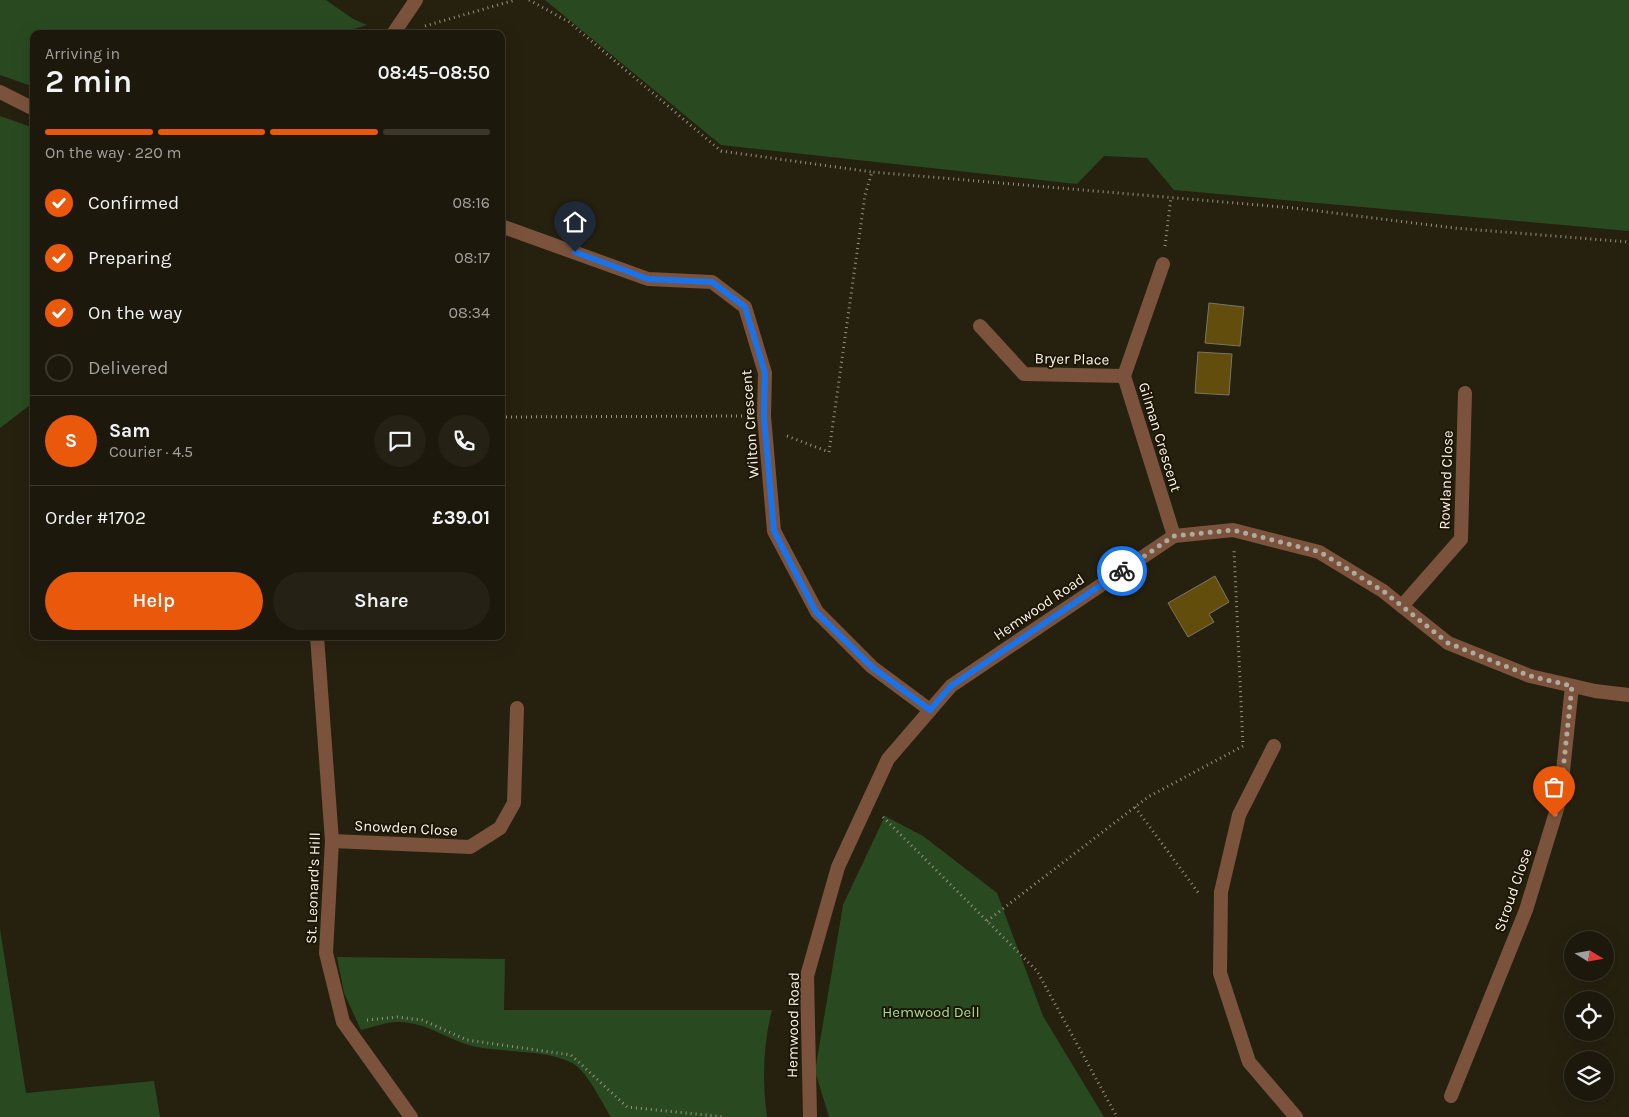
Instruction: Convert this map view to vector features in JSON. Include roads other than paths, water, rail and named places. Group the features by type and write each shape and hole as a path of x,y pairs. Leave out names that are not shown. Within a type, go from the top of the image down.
{"street":[{"path":"396,30 416,0"},
{"path":"0,92 30,107"},
{"name":"Wilton Crescent","path":"505,227 648,279 712,282 745,307 765,373 765,422 774,531 816,612 872,667 930,710"},
{"name":"Gilman Crescent","path":"1163,264 1124,376 1174,536"},
{"name":"Bryer Place","path":"980,326 1024,374 1124,376"},
{"name":"Rowland Close","path":"1402,606 1461,539 1465,393"},
{"name":"Hemwood Road","path":"810,1117 807,976 838,867 888,759 951,686 1174,536 1233,530 1320,552 1383,591 1448,643 1530,676 1595,691 1629,695"},
{"name":"St. Leonard's Hill","path":"317,640 332,841 326,953 343,1022 411,1117"},
{"name":"Stroud Close","path":"1451,1096 1526,910 1560,799 1572,686"},
{"name":"Snowden Close","path":"332,841 470,847 500,828 514,803 517,708"},
{"path":"1274,746 1239,815 1221,892 1220,973 1249,1062 1296,1117"}],"park label":[{"name":"Hemwood Dell","path":"931,1012"}]}
